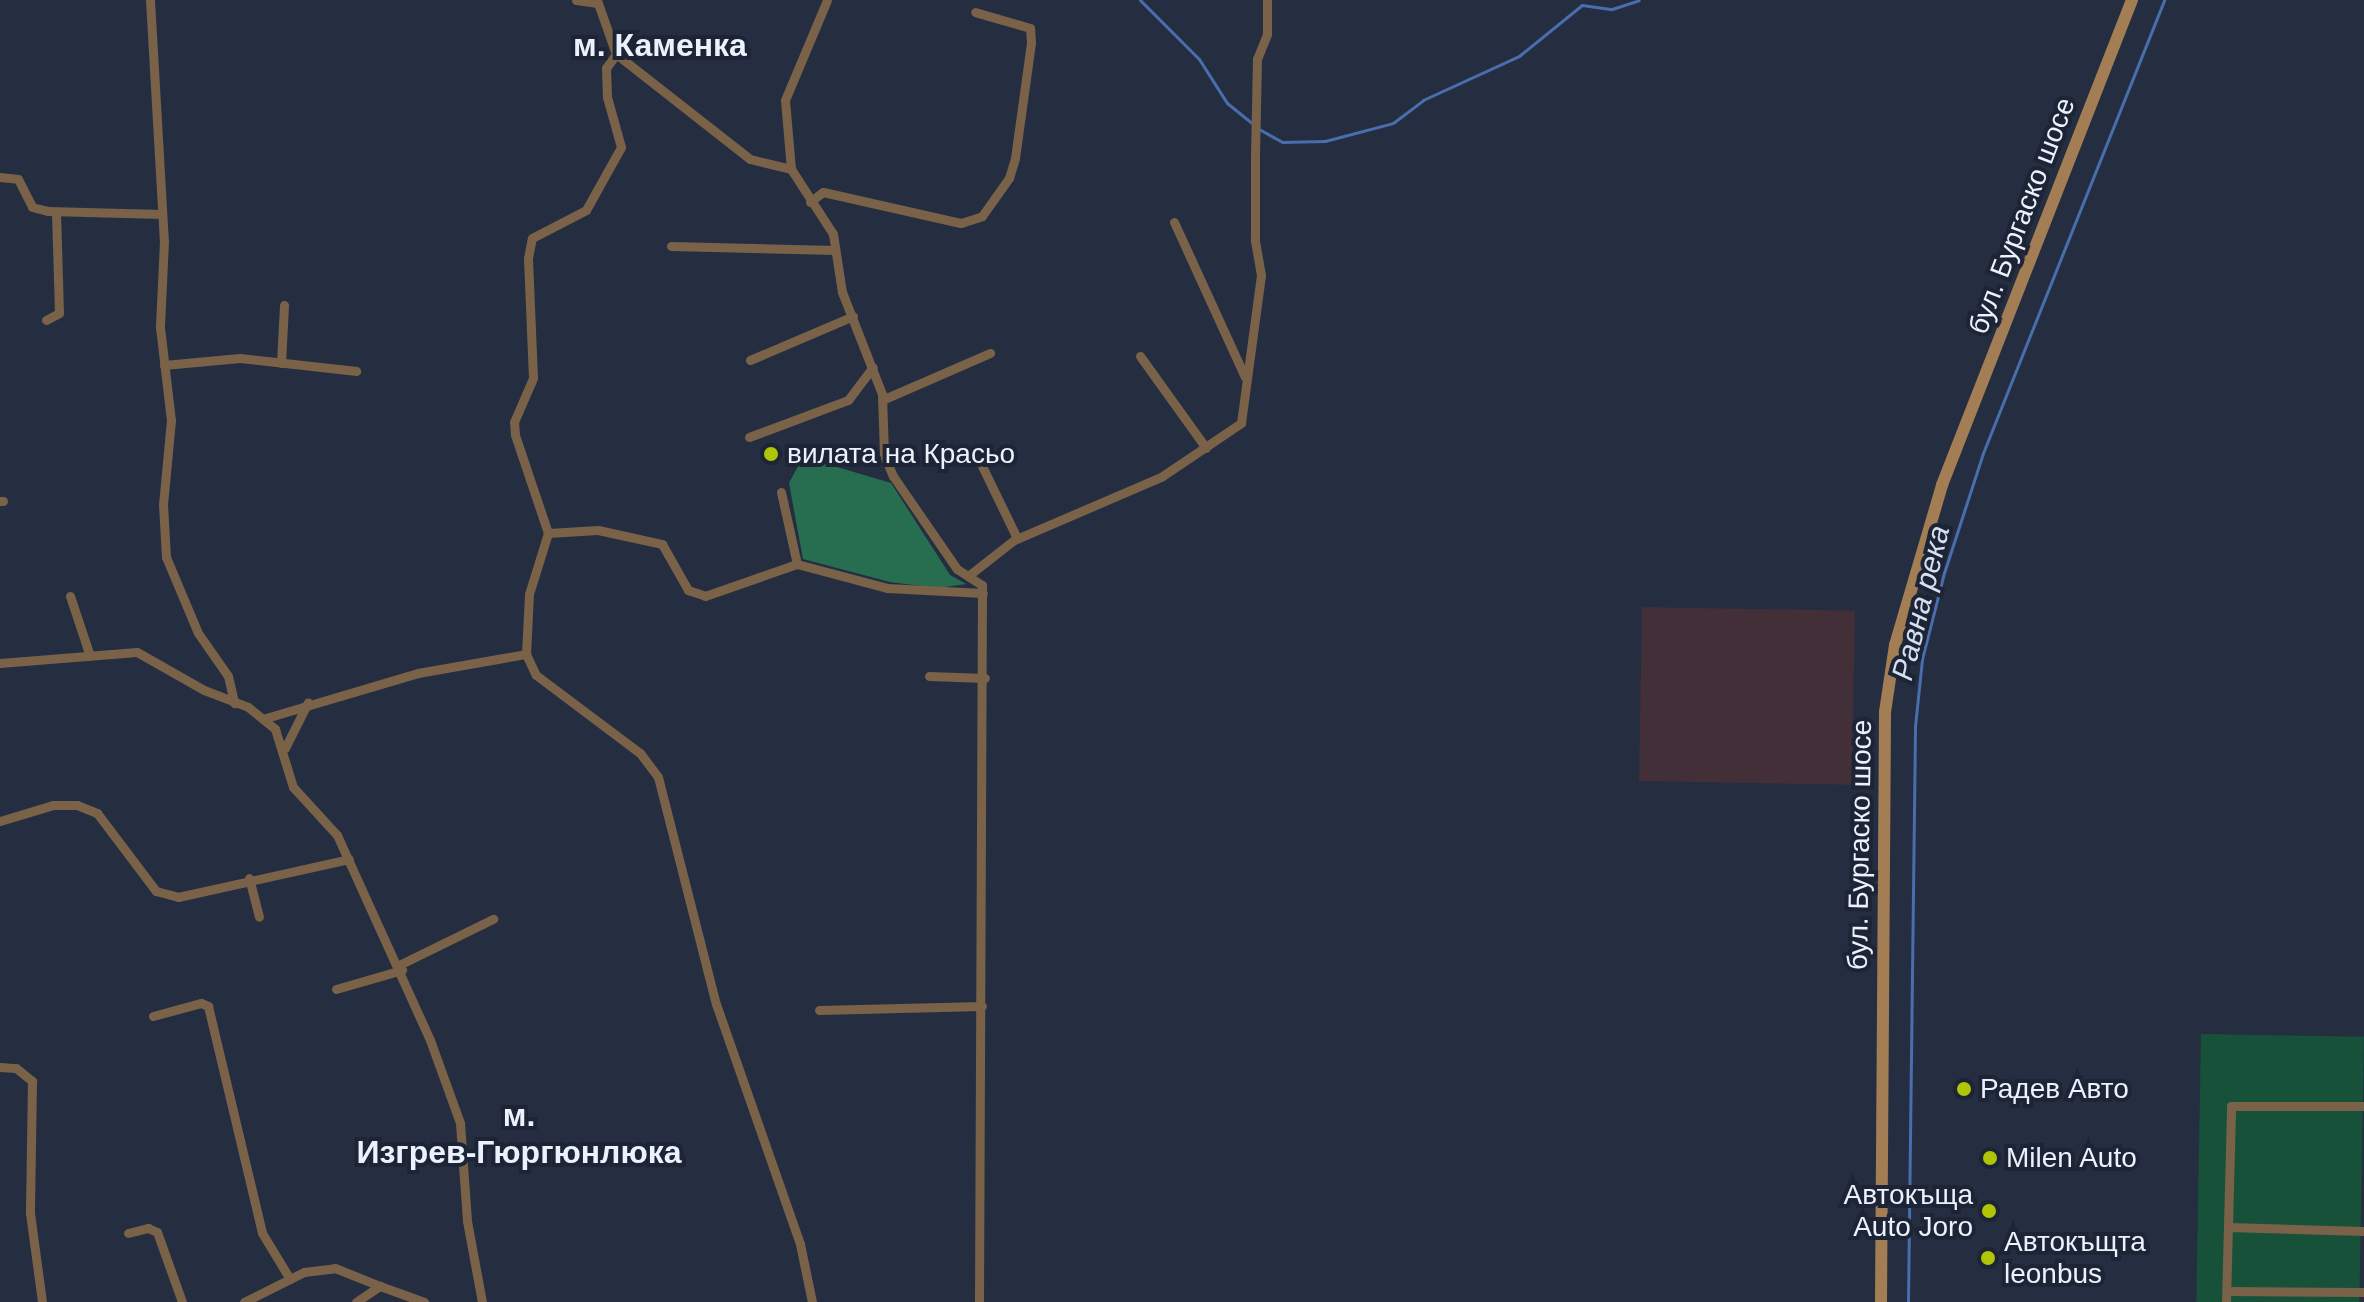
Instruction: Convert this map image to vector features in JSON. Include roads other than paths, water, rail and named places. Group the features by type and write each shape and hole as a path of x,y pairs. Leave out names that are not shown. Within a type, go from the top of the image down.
{"main road":[{"name":"бул. Бургаско шосе","path":"1880,1298 1885,712 1895,645 1942,485 2132,0"}],"street":[{"path":"150,0 162,214 164,365 171,420 163,504 166,557 198,633 228,676 234,703"},
{"path":"576,0 598,2 616,54 750,159 791,169"},
{"path":"827,0 785,100 791,169 833,234 853,316 882,400 884,455 893,476 957,569 982,585 983,593 985,678 979,1302"},
{"path":"968,576 1017,538 1161,477 1241,423 1245,377 1254,348 1261,275 1255,240 1256,113 1267,0"},
{"path":"810,202 823,192 961,223 982,216 1012,168 1031,42 1030,28 975,12"},
{"path":"616,54 606,68 607,97 621,147 586,210 532,238 528,258 533,378 514,422 515,435 548,533 529,594 526,654 536,675 640,753 658,777 716,1004 800,1244 812,1302"},
{"path":"0,177 18,179 32,207 56,212 162,214"},
{"path":"46,320 59,313 56,212"},
{"path":"1174,222 1245,377"},
{"path":"671,246 835,250"},
{"path":"281,363 284,305"},
{"path":"750,360 853,316"},
{"path":"882,400 990,353"},
{"path":"1140,356 1206,448"},
{"path":"164,365 240,358 356,371"},
{"path":"749,437 848,400 873,367"},
{"path":"982,466 1017,538"},
{"path":"781,492 797,564"},
{"path":"548,533 598,530 662,544 688,590 705,596 797,564 887,588 983,593"},
{"path":"70,596 90,656"},
{"path":"0,663 137,652 266,718 285,748 293,787 337,835 349,859 401,968 460,1123 467,1221 482,1302"},
{"path":"266,718 308,702 445,667 526,654"},
{"path":"929,676 985,678"},
{"path":"285,748 308,702"},
{"path":"0,821 53,805 77,805 97,813 156,891 178,897 249,878 349,859"},
{"path":"249,878 259,917"},
{"path":"336,989 401,968 493,919"},
{"path":"153,1016 201,1003 208,1006 262,1233 290,1279"},
{"path":"819,1010 982,1006"},
{"path":"0,1067 16,1068 32,1081 30,1213 42,1302"},
{"path":"2226,1302 2231,1106 2364,1106"},
{"path":"2228,1227 2364,1231"},
{"path":"128,1233 148,1228 157,1232 182,1302"},
{"path":"244,1302 290,1279 335,1268 424,1302"},
{"path":"356,1302 380,1286"},
{"path":"2227,1291 2364,1292"}],"waterway":[{"path":"1140,0 1199,59 1227,103 1252,123"},
{"path":"1257,128 1282,142 1325,141 1393,123 1423,100 1519,56 1582,5 1612,9 1639,0"},
{"name":"Равна река","path":"1908,1302 1915,726 1922,659 1944,573 1983,453 2164,0"}],"place":[{"name":"вилата на Красьо","path":"771,454"},
{"name":"Радев Авто","path":"1964,1089"},
{"name":"Milen Auto","path":"1990,1158"},
{"name":"Автокъща Auto Joro","path":"1989,1211"},
{"name":"Автокъщта leonbus","path":"1988,1258"}],"district":[{"name":"м. Каменка","path":"660,45"},
{"name":"м. Изгрев-Гюргюнлюка","path":"519,1134"}]}
